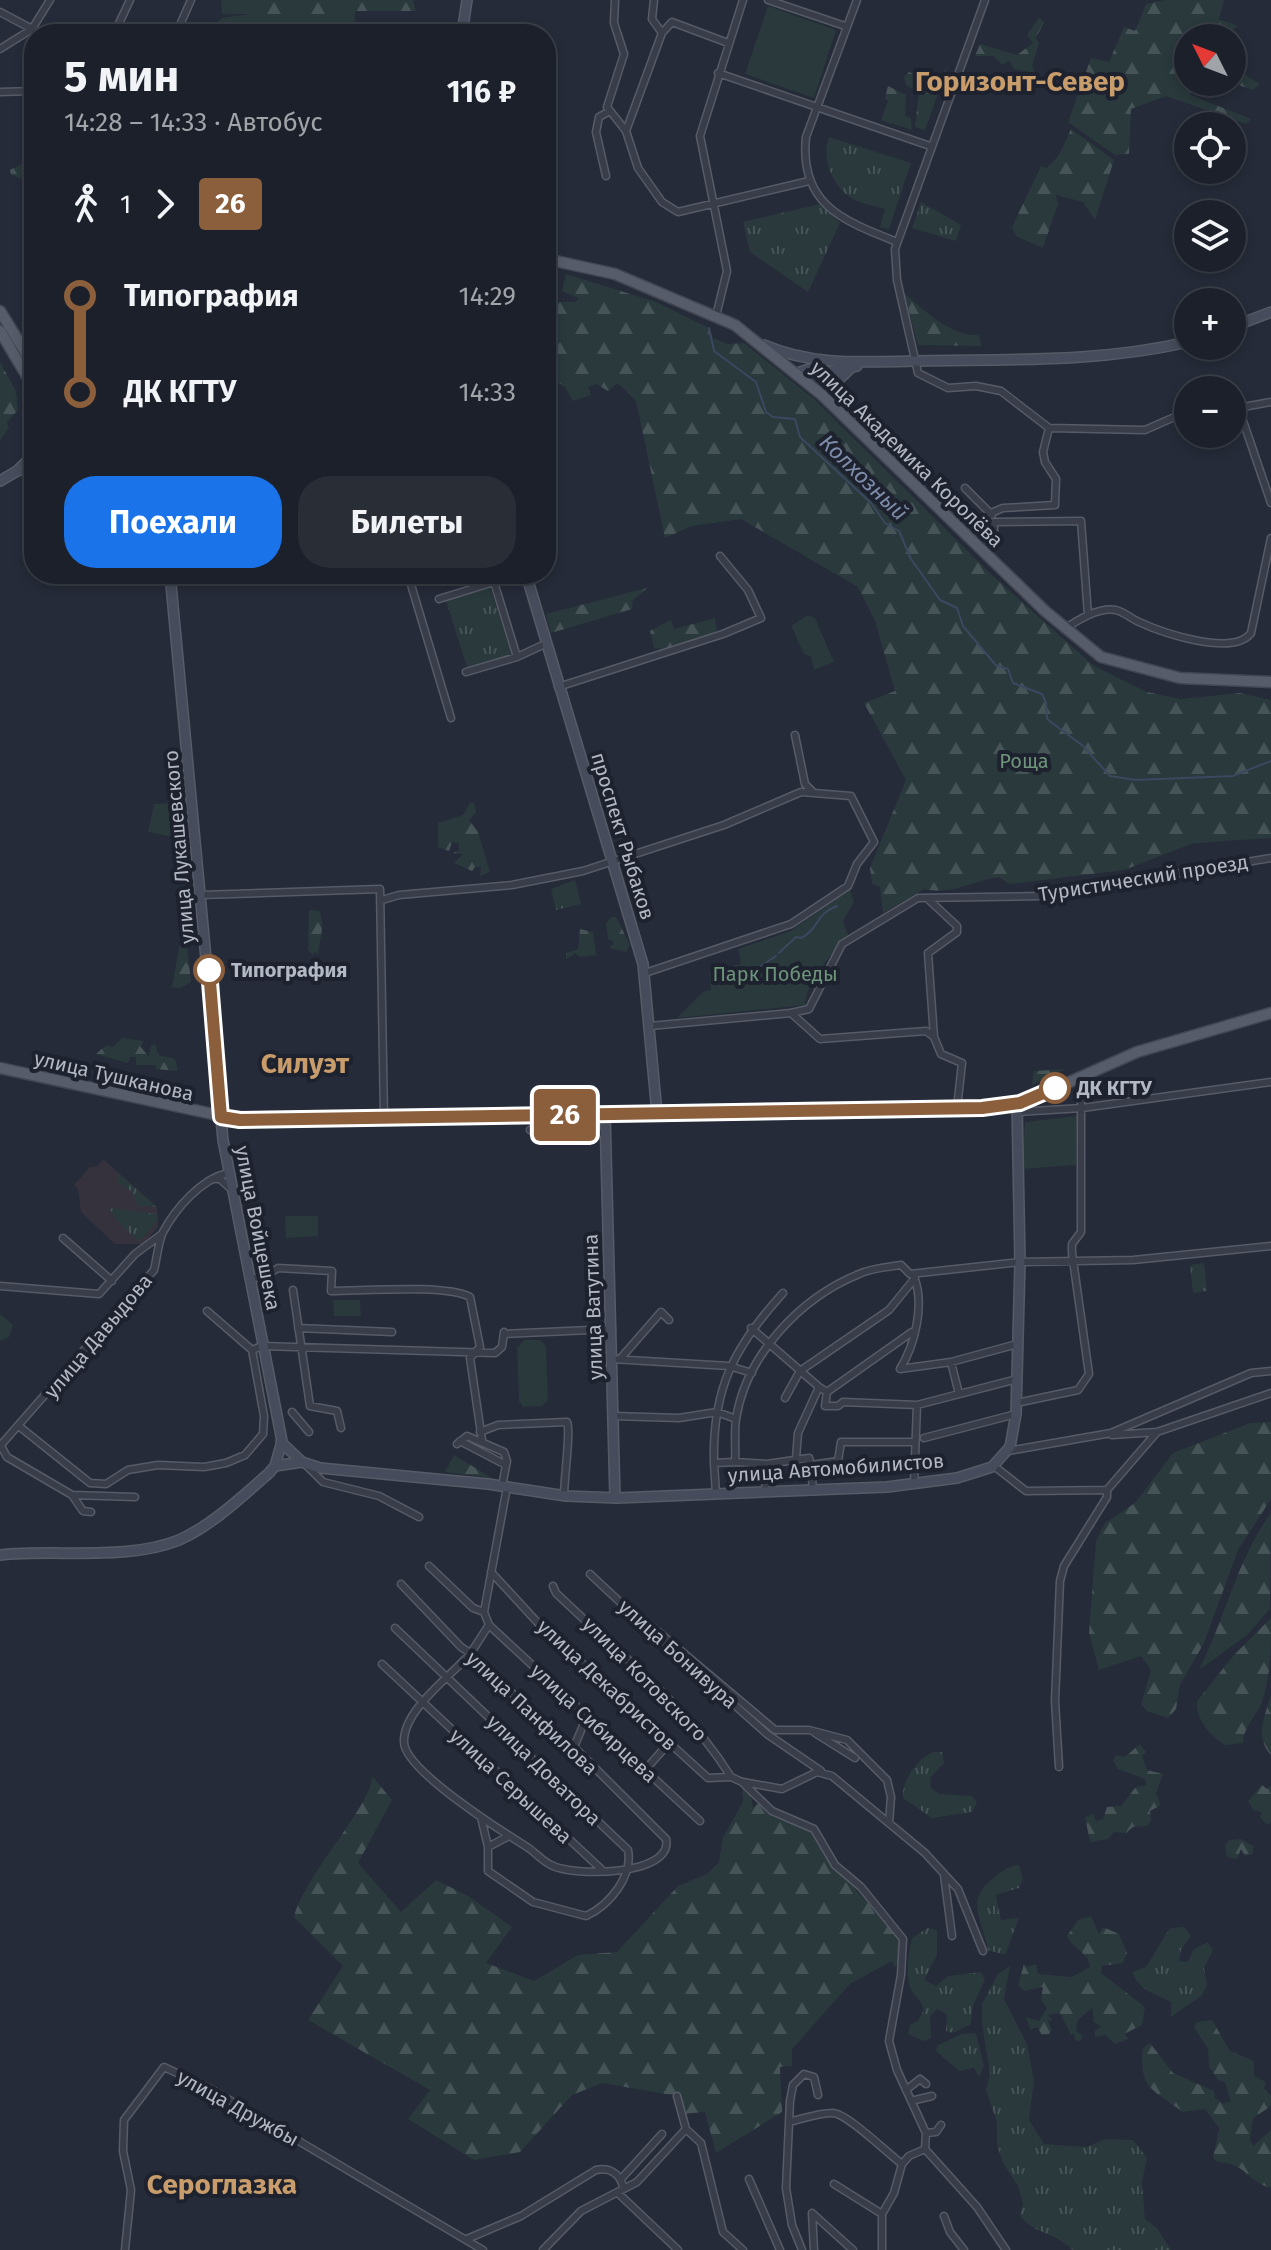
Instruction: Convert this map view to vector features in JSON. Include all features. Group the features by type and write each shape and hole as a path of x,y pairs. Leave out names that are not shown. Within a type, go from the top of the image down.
{"main road":[{"path":"463,24 467,0"},
{"name":"улица Академика Королёва","path":"556,261 615,274 716,316 761,344 835,407 1064,629 1101,657 1134,668 1192,679 1271,682"},
{"path":"0,311 24,350"},
{"path":"1246,322 1271,312"},
{"path":"0,331 24,371"},
{"path":"761,344 796,358 850,364"},
{"path":"799,375 811,367 915,361 1084,358 1174,344"},
{"path":"835,407 830,388 850,364"},
{"path":"0,481 24,464"},
{"path":"17,471 24,469"},
{"name":"улица Лукашевского","path":"171,584 221,1117"},
{"name":"проспект Рыбаков","path":"529,584 645,973 657,1113"},
{"name":"улица Тушканова","path":"0,1068 245,1121 1017,1108 1081,1075 1137,1052 1226,1029 1271,1013"},
{"path":"1008,1451 1016,1409 1017,1379 1020,1262 1017,1108"},
{"name":"улица Ватутина","path":"605,1114 612,1329 616,1359 615,1498"},
{"name":"улица Войцешека","path":"221,1117 228,1173 249,1279 257,1348 281,1442"},
{"path":"0,1555 135,1548 175,1541 222,1512 275,1466 281,1442 304,1463"},
{"name":"улица Автомобилистов","path":"275,1466 304,1463 505,1486 564,1496 615,1498 914,1484 957,1478 994,1466 1008,1451"}],"street":[{"path":"35,24 50,0"},
{"path":"119,24 130,0"},
{"path":"180,24 191,0"},
{"path":"606,176 596,132 599,117 608,112 624,54 614,23 615,0"},
{"path":"654,0 652,19 662,33"},
{"path":"716,316 727,271 700,136 743,0"},
{"path":"768,0 845,26"},
{"path":"857,0 806,137 804,158 809,181 836,216 897,242"},
{"path":"985,0 897,242 897,280 918,373 927,381 948,388 990,387 1020,404 1049,428 1145,430 1174,417"},
{"path":"0,12 24,25"},
{"path":"626,131 662,33 672,22 728,43"},
{"path":"0,49 24,34"},
{"path":"718,73 930,146"},
{"path":"0,92 24,91"},
{"path":"608,112 626,131 638,168 672,211 714,205 809,181"},
{"path":"1246,407 1271,402"},
{"path":"991,513 1003,508 1055,505 1056,479 1045,462 1043,452 1049,428"},
{"path":"1246,436 1271,503"},
{"path":"965,488 991,513 994,522 994,534 978,547"},
{"path":"994,522 1081,521 1088,615"},
{"path":"1064,629 1088,615 1116,610 1169,634 1233,645 1247,639 1251,633 1271,538"},
{"path":"558,687 667,653 761,618 748,590 720,556"},
{"path":"411,584 451,718"},
{"path":"439,599 488,584"},
{"path":"495,584 517,657"},
{"path":"466,672 517,657 545,644"},
{"path":"795,735 805,784 813,792"},
{"path":"382,900 404,894 521,884 612,863 739,819 801,792 851,796 874,842 857,864 848,886 791,924 645,973"},
{"name":"Туристический проезд","path":"791,1013 809,1009 842,944 918,898 1042,896 1271,858"},
{"path":"201,895 380,889 384,1118"},
{"path":"928,899 951,919 957,932 928,953 934,1037 941,1054 962,1063 957,1108"},
{"path":"650,1026 791,1013 820,1039 926,1031 934,1037"},
{"path":"924,1438 1078,1390 1086,1383 1089,1374 1072,1244 1081,1232 1081,1075"},
{"path":"1017,1108 1082,1108 1271,1082"},
{"path":"1043,1094 1043,1108"},
{"path":"530,1130 605,1133"},
{"name":"улица Давыдова","path":"1,1446 154,1270 162,1234 226,1160"},
{"path":"208,1179 228,1173"},
{"path":"208,1179 220,1179 231,1189"},
{"path":"0,1286 99,1294 135,1254 162,1234"},
{"path":"63,1238 112,1281"},
{"path":"785,1398 800,1371 889,1310 913,1276 1020,1262 1133,1260 1271,1246"},
{"path":"735,1462 736,1419 752,1373 769,1344 802,1309 860,1273 901,1265 913,1276 919,1300 911,1351 900,1369 951,1362 1017,1344"},
{"path":"249,1279 265,1276 278,1268 332,1271 331,1291 461,1292 470,1297 480,1347 470,1358 482,1440"},
{"path":"293,1290 310,1406 337,1411 341,1428"},
{"path":"716,1494 713,1421 729,1366 751,1328 783,1293"},
{"path":"207,1311 257,1348 473,1353 498,1351 504,1333 612,1329"},
{"path":"616,1359 661,1312 669,1320"},
{"path":"298,1328 392,1332"},
{"path":"751,1328 827,1392"},
{"path":"913,1332 827,1392 825,1406 838,1406 843,1402 917,1405 1017,1379"},
{"name":"улица Войцешека","path":"20,1427 90,1483 106,1484 122,1473 171,1464 215,1465 245,1455 263,1434 257,1348"},
{"path":"616,1359 729,1366 752,1373"},
{"path":"951,1362 959,1394"},
{"path":"1101,1436 1251,1373 1271,1371"},
{"path":"796,1458 798,1433 819,1387"},
{"path":"1008,1451 1101,1436 1157,1432 1271,1393"},
{"path":"914,1484 917,1405"},
{"path":"292,1412 309,1432"},
{"path":"614,1416 679,1418 717,1412 736,1419"},
{"path":"480,1432 498,1425 567,1422 570,1437 564,1460 564,1496"},
{"path":"1059,1767 1055,1701 1060,1581 1064,1566 1101,1509 1107,1490 1157,1432"},
{"name":"улица Давыдова","path":"0,1436 13,1433"},
{"path":"506,1465 458,1442 467,1436 482,1440 506,1454 506,1465 505,1486 484,1612 489,1625 470,1653 421,1703 404,1745 419,1767 507,1837 552,1866 628,1868"},
{"path":"811,1465 838,1461 841,1442 914,1442"},
{"path":"1,1446 7,1457 72,1495 135,1497"},
{"path":"714,1463 767,1464 809,1458 813,1491"},
{"path":"304,1463 323,1482 379,1496 419,1517"},
{"path":"765,1492 767,1464"},
{"path":"994,1466 1026,1491 1107,1490"},
{"path":"72,1495 74,1503 83,1511 91,1512"},
{"path":"429,1566 473,1608 484,1612"},
{"name":"улица Декабристов","path":"491,1572 538,1623 708,1778 731,1777 742,1782"},
{"name":"улица Бонивура","path":"590,1574 767,1734 822,1771"},
{"name":"улица Панфилова","path":"401,1584 559,1738 574,1747 666,1839 668,1847 663,1856 652,1864 628,1868"},
{"name":"улица Котовского","path":"553,1586 556,1593 688,1718 710,1743 731,1777"},
{"path":"636,1616 775,1730 809,1730 847,1740 887,1780 891,1797 889,1823"},
{"name":"улица Сибирцева","path":"489,1625 700,1821"},
{"name":"улица Доватора","path":"395,1628 628,1850 628,1868"},
{"name":"улица Серышева","path":"382,1664 601,1869"},
{"path":"574,1747 587,1716"},
{"path":"809,1728 855,1758"},
{"path":"645,1770 669,1743"},
{"path":"742,1782 782,1789 822,1771 889,1823 944,1875 964,1899 983,1951"},
{"path":"742,1782 772,1811 814,1829 835,1865 857,1883 903,1939 901,1975 889,2041 906,2090 926,2133 925,2149 977,2207 1006,2250"},
{"path":"481,1817 488,1847 488,1871 533,1902 586,1916 611,1898 628,1868"},
{"path":"488,1847 507,1837"},
{"path":"944,1875 952,1936"},
{"name":"улица Дружбы","path":"125,2250 131,2190 123,2151 124,2120 164,2067 209,2088 483,2250"},
{"path":"802,2250 787,2198 793,2085 804,2074 810,2074 818,2095"},
{"path":"906,2090 920,2079 926,2084"},
{"path":"677,2096 686,2129 701,2143 723,2232 743,2250"},
{"path":"911,2101 932,2096"},
{"path":"789,2122 832,2113 844,2115 902,2164"},
{"path":"926,2133 936,2132 941,2125"},
{"path":"467,2239 521,2216 596,2170 604,2168 622,2182 637,2182 686,2129"},
{"path":"619,2194 622,2182 662,2134"},
{"path":"882,2250 882,2214 894,2193 902,2164 909,2156 925,2149"},
{"path":"749,2179 780,2250"},
{"path":"834,2184 882,2214"},
{"path":"543,2250 581,2211 596,2200 619,2194"},
{"path":"619,2194 678,2250"},
{"path":"814,2250 812,2213 853,2250"},
{"path":"944,2216 950,2232 964,2250"}],"shaded area":[{"path":"103,1159 157,1207 158,1227 143,1244 115,1244 81,1212 78,1189 74,1185 90,1167 97,1167"}],"green space":[{"path":"221,0 257,0 250,14 222,14"},
{"path":"257,0 413,0 416,11 355,11 354,24 216,24 222,18 250,14"},
{"path":"1165,0 1224,0 1219,19 1233,24 1174,24 1174,96 1193,96 1233,112 1212,112 1166,96 1131,109 1129,154 1115,155 1068,122 1091,58 1109,62 1124,27 1135,31 1146,4"},
{"path":"768,6 836,30 814,98 745,74"},
{"path":"1039,18 1044,22 1036,38 1039,43 1032,66 1035,73 1014,69 1009,60 1003,65 993,56 975,56 980,44 1017,55 1033,43 1027,35"},
{"path":"948,65 925,130 915,127 919,93 906,85 904,77 909,72 937,83"},
{"path":"1246,76 1260,84 1253,90 1246,88"},
{"path":"888,86 906,95 905,116 911,118 912,130 881,120 888,101 885,98"},
{"path":"1071,129 1114,160 1095,220 1083,202 1056,195 1058,204 1043,248 1016,236 1012,227 1041,166 1047,168 1059,155"},
{"path":"829,137 911,163 889,229 880,227 885,209 853,199 840,188 828,163"},
{"path":"24,163 24,180 11,175 10,170"},
{"path":"921,202 961,225 956,241 912,228"},
{"path":"820,204 840,223 808,292 750,252 743,222"},
{"path":"785,228 793,228 798,237 796,244 785,246 780,241 780,233"},
{"name":"Роща","path":"566,274 656,302 709,328 713,338 727,344 744,343 814,399 993,576 1094,666 1147,692 1181,699 1240,693 1271,700 1271,838 1194,843 1124,870 1009,884 999,877 953,889 924,889 883,913 880,887 872,884 870,868 906,780 864,703 895,691 875,621 858,587 741,519 692,526 665,538 636,401 618,383 608,391 596,384 588,387 591,395 573,401 565,387 556,381 556,302 576,302 578,298 562,291"},
{"path":"904,293 948,327 979,335 981,346 918,345"},
{"path":"0,362 16,391 18,410 7,422 9,428 0,440"},
{"path":"490,587 512,656 468,670 446,601"},
{"path":"647,588 633,600 632,609 551,633 546,614"},
{"path":"808,615 815,618 834,662 814,670 811,657 804,654 791,626"},
{"path":"715,618 717,632 663,649 654,648 650,631 671,620 674,629"},
{"path":"182,803 184,839 148,832 154,804"},
{"path":"470,803 474,803 476,812 469,820 478,832 490,872 480,876 481,867 475,867 472,871 454,863 463,854 453,853 459,850 459,843 452,842 449,851 438,847 438,823 463,815"},
{"path":"575,880 581,904 556,910 551,889"},
{"name":"Парк Победы","path":"850,889 854,902 843,921 848,935 814,979 806,1005 677,1018 704,991 711,990 709,972 741,964 738,949 791,931"},
{"path":"309,910 319,911 322,922 318,955 315,951 313,956 308,950"},
{"path":"611,917 616,917 630,945 626,952 610,948 614,942 608,939 606,924"},
{"path":"580,929 593,932 596,955 579,957 576,953 566,959 566,953 578,949"},
{"path":"181,937 186,937 191,982 180,988 172,987"},
{"path":"122,1038 143,1041 140,1046 149,1057 151,1045 155,1045 159,1055 175,1059 178,1071 156,1069 156,1065 136,1065 136,1057 130,1057 128,1063 96,1054 106,1045 113,1047"},
{"path":"1065,1069 1032,1085 1034,1071"},
{"path":"1077,1116 1076,1165 1022,1169 1025,1122"},
{"path":"118,1173 157,1207 138,1206 131,1191 118,1183"},
{"path":"110,1209 157,1214 158,1220 139,1242 116,1220"},
{"path":"285,1216 318,1216 318,1236 286,1238"},
{"path":"1204,1263 1207,1291 1193,1293 1190,1265"},
{"path":"333,1300 360,1300 361,1316 334,1316"},
{"path":"0,1314 13,1325 9,1337 0,1341"},
{"path":"524,1340 540,1340 546,1346 548,1400 542,1406 523,1407 519,1401 517,1348"},
{"path":"1271,1422 1271,1499 1238,1550 1204,1643 1180,1685 1176,1709 1168,1718 1147,1711 1141,1704 1151,1670 1141,1656 1099,1670 1089,1633 1096,1541 1105,1523 1135,1503 1173,1453 1250,1423"},
{"path":"454,1455 492,1478 445,1472"},
{"path":"1271,1513 1270,1609 1247,1635 1199,1670 1240,1569"},
{"path":"1271,1618 1271,1649 1263,1699 1245,1732 1243,1743 1225,1745 1205,1726 1197,1701 1234,1655"},
{"path":"1271,1694 1271,1755 1262,1733"},
{"path":"1140,1744 1146,1752 1142,1756 1147,1770 1163,1774 1156,1793 1161,1805 1150,1811 1151,1821 1147,1826 1133,1827 1126,1833 1114,1832 1108,1839 1090,1842 1085,1817 1093,1814 1096,1821 1103,1819 1107,1807 1121,1806 1135,1788 1146,1785 1145,1779 1118,1769 1113,1760 1116,1755 1125,1757"},
{"path":"933,1752 942,1752 944,1763 930,1778 931,1788 939,1794 972,1796 977,1803 972,1812 932,1818 903,1798 911,1772"},
{"path":"372,1776 392,1800 358,1863 401,1912 436,1880 468,1896 512,1927 486,1963 534,1981 578,1955 617,1952 678,1886 707,1874 719,1862 723,1838 743,1802 742,1782 751,1796 753,1808 759,1803 772,1817 813,1831 842,1873 900,1940 899,1963 894,1967 892,1961 850,1984 792,2049 792,2066 780,2067 782,2112 716,2153 705,2112 682,2114 677,2096 602,2083 572,2095 520,2152 474,2160 408,2119 430,2090 308,2020 343,1966 294,1917 311,1881 362,1804"},
{"path":"1262,1785 1267,1789 1271,1785 1271,1822 1267,1825 1260,1817 1262,1812 1253,1810 1248,1801"},
{"path":"1241,1839 1253,1846 1253,1854 1245,1856 1241,1849 1237,1859 1227,1857 1225,1845 1229,1840"},
{"path":"1019,1865 1023,1879 1019,1888 996,1895 1001,1920 1019,1918 1005,1955 988,1950 977,1901 986,1885 1004,1870"},
{"path":"1091,1916 1099,1934 1103,1927 1119,1934 1127,1953 1123,1963 1102,1966 1101,1973 1145,2007 1142,2025 1124,2034 1129,2039 1115,2044 1106,2035 1095,2037 1095,2030 1101,2027 1094,2022 1092,2008 1077,2021 1076,2031 1083,2036 1080,2041 1075,2040 1074,2034 1071,2035 1060,2013 1048,2015 1053,2020 1048,2021 1052,2030 1048,2035 1042,2035 1037,2027 1030,2030 1026,2017 1039,2021 1047,2008 1041,2000 1043,1987 1024,1991 1018,1985 1024,1964 1027,1967 1036,1964 1038,1974 1072,1977 1090,1967 1087,1958 1067,1936 1078,1920"},
{"path":"1184,1927 1191,1936 1181,1950 1179,1961 1188,1962 1193,1950 1208,1942 1213,1950 1204,1968 1207,1986 1201,1996 1171,2017 1171,2002 1143,1988 1132,1972 1146,1967 1170,1928"},
{"path":"928,1928 937,1930 937,1955 924,1980 936,1986 948,1976 981,1972 985,1979 973,2006 971,2024 953,2033 946,2031 947,2015 937,2009 930,2016 931,2038 923,2041 908,2034 910,2025 918,2021 924,2010 910,1987 908,1969 912,1938"},
{"path":"1010,1966 1004,1999 1027,2044 1034,2081 1029,2120 1044,2144 1087,2147 1105,2139 1133,2140 1147,2158 1142,2182 1145,2219 1157,2228 1171,2250 1073,2250 1059,2239 1031,2226 1020,2216 1023,2203 997,2145 997,2122 986,2090 990,2073 982,2024 982,2004 998,1974"},
{"path":"1212,2020 1230,2051 1254,2061 1254,2076 1266,2082 1264,2088 1271,2096 1271,2106 1253,2118 1250,2139 1253,2146 1271,2130 1271,2188 1235,2166 1217,2162 1213,2158 1219,2128 1205,2109 1183,2112 1150,2087 1143,2072 1143,2048 1150,2043 1173,2073 1214,2091 1215,2098 1223,2103 1231,2102 1225,2082 1219,2081 1209,2067 1208,2049 1194,2027 1197,2022"},
{"path":"976,2033 984,2066 979,2077 974,2068 959,2071 936,2051 938,2045 962,2034"}],"waterway":[{"name":"Колхозный","path":"709,328 714,351 756,382 766,412 773,417 795,419 800,437 871,503 885,523 899,531 911,559 940,600 957,608 963,626 994,663"},
{"name":"Колхозный","path":"995,665 1008,669 1013,683 1042,694 1047,719 1083,746 1110,776 1136,780 1233,776 1271,761"},
{"path":"779,953 796,937 807,934 824,913 837,906"},
{"path":"761,966 776,956"}],"bus line":[{"name":"26","path":"209,970 221,1117 240,1120 982,1108 1011,1106 1055,1088"}],"place":[{"name":"Типография","path":"209,970"},
{"name":"ДК КГТУ","path":"1055,1088"}],"district":[{"name":"Горизонт-Север","path":"1020,81"},
{"name":"Силуэт","path":"305,1063"},
{"name":"Сероглазка","path":"222,2184"}]}
